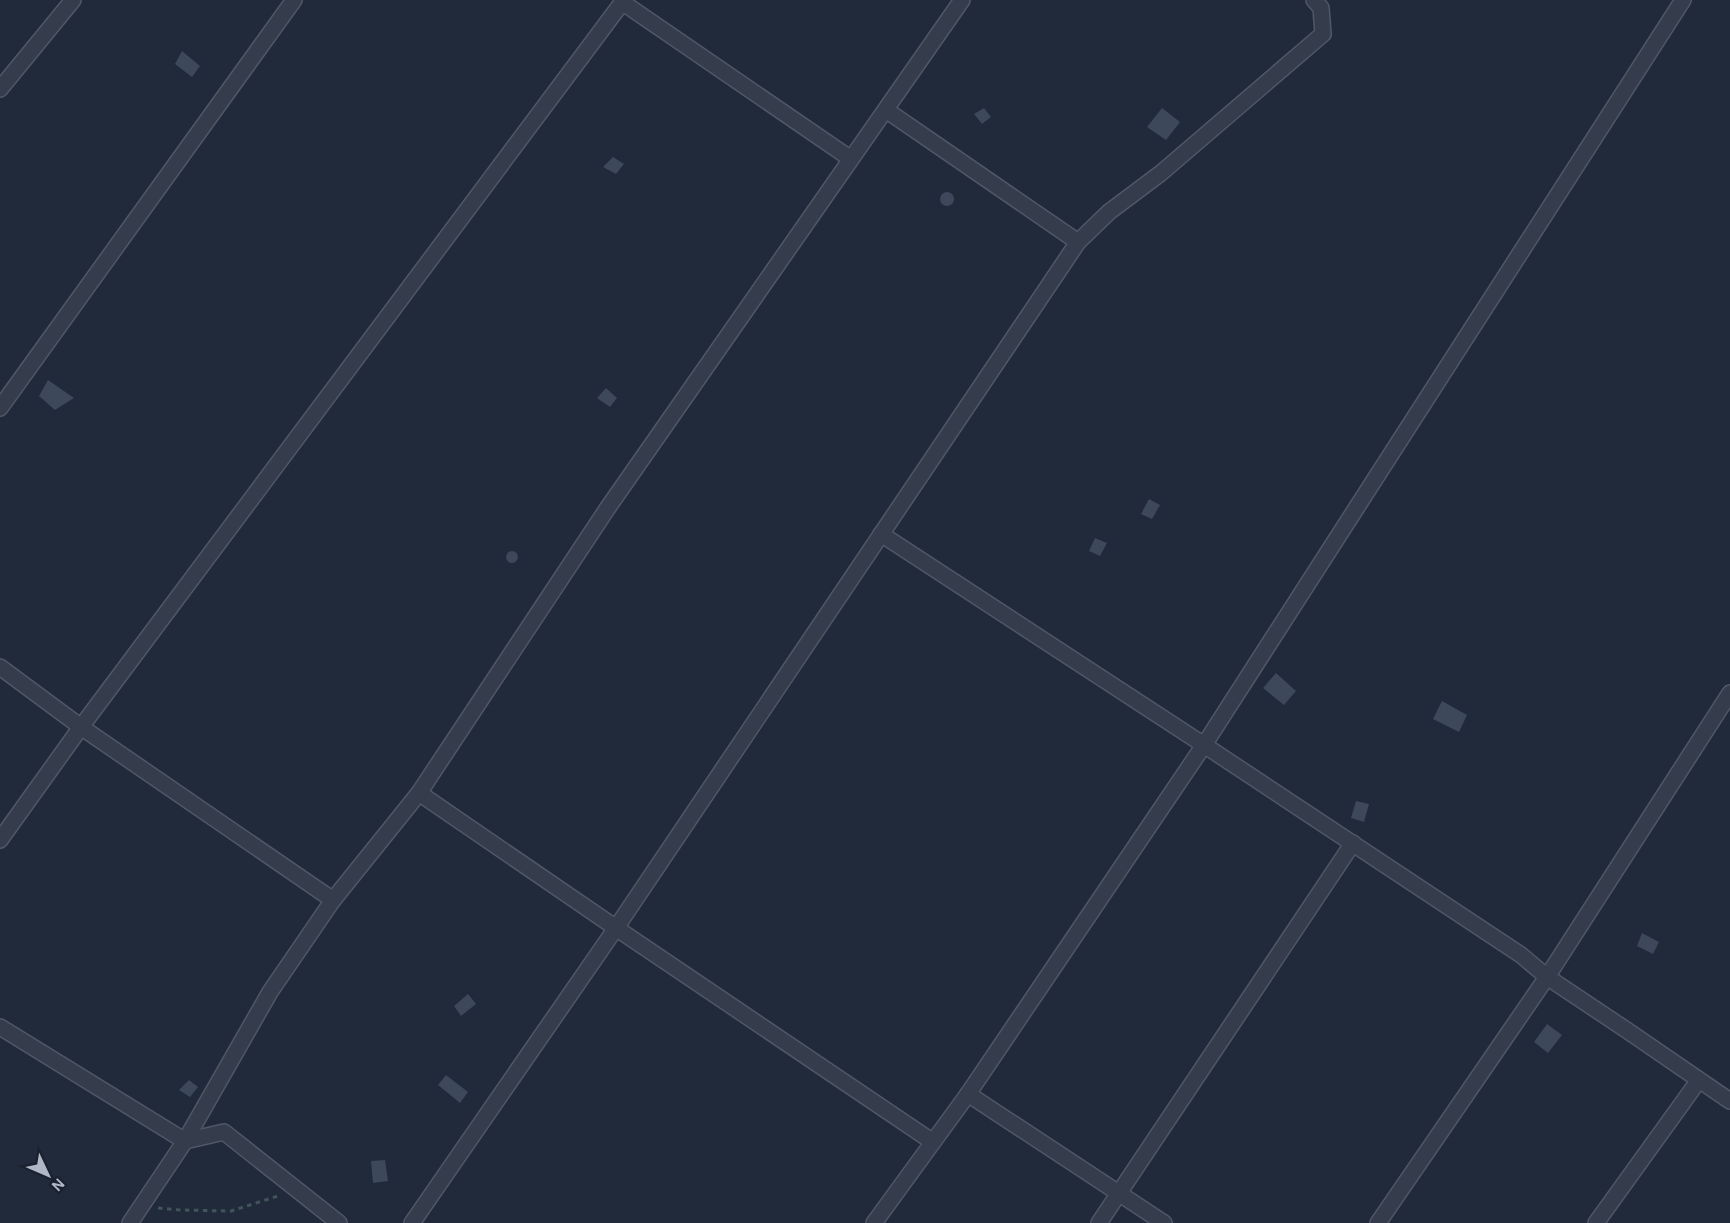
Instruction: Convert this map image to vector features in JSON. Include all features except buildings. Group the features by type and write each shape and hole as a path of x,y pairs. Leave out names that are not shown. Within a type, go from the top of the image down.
{"street":[{"path":"0,89 73,0"},
{"path":"0,408 294,0"},
{"path":"130,1223 185,1141 270,992 333,900 419,793 607,509 962,0"},
{"path":"412,1223 616,928 1078,242 1109,212 1161,172 1323,34 1321,8 1314,0"},
{"path":"874,1223 968,1094 1204,745 1683,0"},
{"path":"0,840 81,727 623,1 851,159"},
{"path":"886,110 1078,242"},
{"path":"881,534 1521,955 1547,977 1730,1101"},
{"path":"0,667 81,727 333,900"},
{"path":"1378,1223 1547,977 1730,693"},
{"path":"419,793 933,1142"},
{"path":"1099,1223 1353,843"},
{"path":"0,1027 185,1141 224,1132 339,1223"},
{"path":"1596,1223 1699,1080"},
{"path":"968,1094 1164,1223"}],"path":[{"path":"141,1206 180,1210 231,1211 297,1190"}]}
